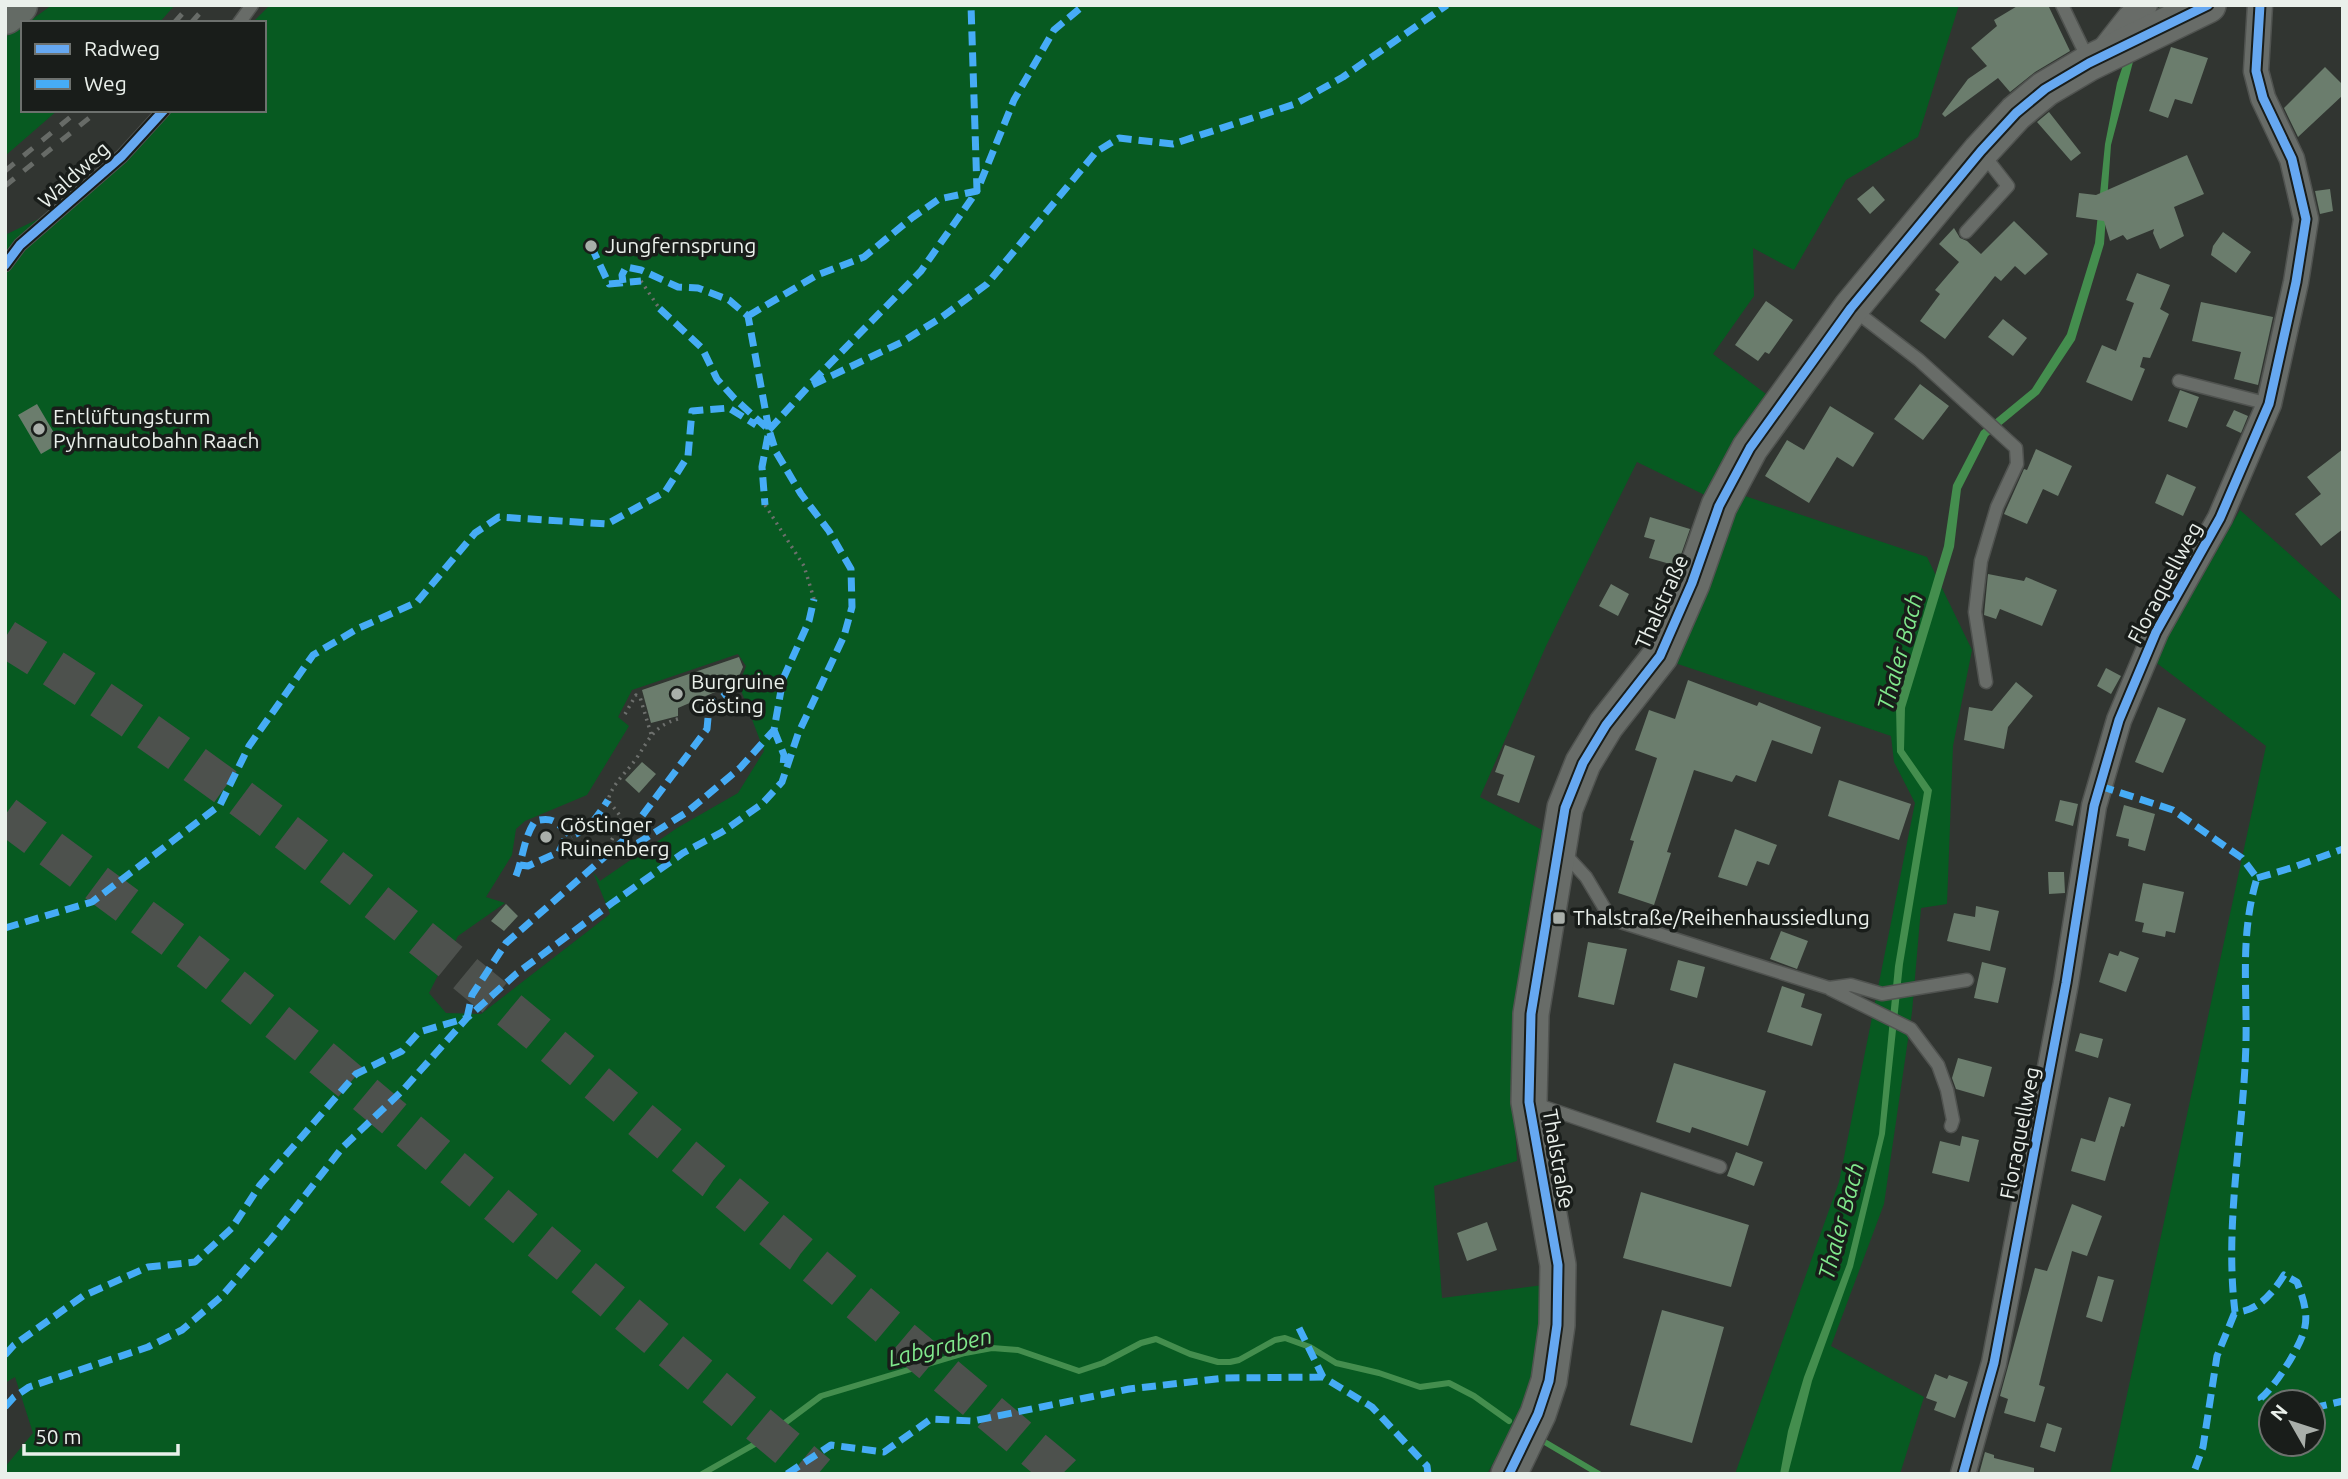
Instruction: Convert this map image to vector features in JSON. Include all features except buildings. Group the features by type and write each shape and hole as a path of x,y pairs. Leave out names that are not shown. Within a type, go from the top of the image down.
{"main road":[{"path":"5,15 18,5"},
{"name":"Thalstraße","path":"1509,1474 1538,1413 1549,1381 1557,1325 1558,1265 1529,1102 1531,1014 1565,808 1583,763 1606,725 1660,656 1692,583 1719,506 1744,459 1785,397 1851,308 1981,151 2016,113 2045,89 2101,58 2149,19 2208,5"}],"street":[{"name":"Floraquellweg","path":"1963,1474 1994,1363 2066,983 2095,806 2119,720 2156,632 2220,518 2269,404 2296,282 2306,219 2292,159 2263,98 2256,71 2260,5"}],"lane":[{"path":"240,21 252,5"},
{"path":"2062,5 2101,58"},
{"name":"Waldweg","path":"5,265 20,245 122,156 162,112"},
{"path":"1966,232 2008,186 1981,151"},
{"path":"1851,308 1919,360 2016,448 2017,464 1997,507 1981,561 1975,612 1986,682"},
{"path":"2179,381 2269,404"},
{"path":"1558,847 1586,877 1611,919 1829,988 1911,1030 1938,1065 1949,1100 1953,1120 1951,1126"},
{"path":"1829,988 1851,985 1882,994 1967,980"},
{"path":"1862,1006 1867,990"},
{"path":"1529,1102 1720,1167"}],"path":[{"path":"641,281 659,308"},
{"path":"765,505 804,566 814,598"},
{"path":"625,714 636,695 640,697 651,734"},
{"path":"607,853 608,844 621,823 621,817 608,800 610,791 635,761 651,734 667,722 678,719"}],"shaded area":[{"path":"52,5 175,5 161,21 30,21"},
{"path":"270,5 1959,5 1918,137 1846,180 1794,270 1753,248 1754,296 1713,354 1770,397 1713,499 1637,462 1546,646 1480,797 1542,830 1521,959 1513,1091 1517,1161 1434,1186 1442,1298 1543,1285 1538,1360 1520,1416 1487,1474 5,1474 5,1467 33,1433 15,1377 5,1383 5,235 55,211 158,112 266,112 266,21 254,21","holes":["738,654 746,666 739,685 764,751 738,793 677,828 600,881 593,872 610,914 481,1014 446,1013 429,993 458,936 505,903 486,897 512,855 516,829 525,821 587,795 629,726 618,717 632,690"]},
{"path":"2163,5 2179,5 2138,43 2111,145 2104,244 2075,340 2039,394 1988,436 1961,489 1954,547 1905,708 1904,750 1932,790 1903,964 1885,1134 1853,1267 1812,1381 1788,1474 1780,1474 1788,1431 1804,1377 1847,1264 1879,1134 1895,966 1924,792 1897,752 1896,706 1944,546 1953,485 1981,431 2032,389 2067,334 2095,243 2105,144 2117,83 2133,36 2152,13"},
{"path":"21,26 21,112 56,112 5,156 5,37"},
{"path":"1742,495 1927,557 1972,650 1953,746 1947,904 1921,908 1912,1012 1884,1204 1831,1346 1924,1397 1900,1474 1735,1474 1839,1182 1915,803 1894,762 1891,736 1672,662 1703,601"},
{"path":"2240,510 2343,602 2343,1474 2110,1474 2266,746 2154,661"}],"waterway":[{"name":"Labgraben","path":"702,1474 762,1440 821,1396 965,1353 992,1348 1018,1350 1079,1371 1156,1339 1190,1354 1218,1362 1230,1362 1239,1360 1275,1340 1285,1338 1310,1347 1336,1363 1379,1373 1420,1387 1449,1383 1474,1396 1509,1421"},
{"name":"Labgraben","path":"1543,1441 1599,1474"}],"tunnel":[{"path":"5,638 165,744 319,857 394,916 1063,1474"},
{"path":"5,815 195,956 311,1049 818,1474"}],"railway":[{"path":"176,21 190,5"},
{"path":"193,21 207,5"},
{"path":"5,171 77,112"},
{"path":"5,186 97,112"}],"marked path":[{"path":"812,382 921,271 977,191 971,5"},
{"path":"748,316 817,275 864,257 939,199 977,191 1014,100 1054,30 1084,5"},
{"path":"769,430 808,387 902,342 987,284 1096,152 1119,138 1173,144 1295,104 1343,77 1447,5"},
{"path":"591,246 609,284 641,281"},
{"path":"623,283 622,275 626,267 641,270 678,287 698,288 729,300 748,316 769,430 762,467 765,505"},
{"path":"5,1407 29,1387 148,1347 182,1330 222,1296 271,1239 342,1148 403,1090 467,1018 516,974 683,853 722,832 762,804 782,782 798,734 844,636 852,607 851,569 776,452 769,430 717,379 702,348 659,308"},
{"path":"5,928 92,902 220,805 249,746 313,655 357,629 417,602 475,533 499,517 607,524 665,492 688,456 692,411 729,408 756,425"},
{"path":"617,850 638,843 687,812 740,768 774,730 783,679 809,621 814,599"},
{"path":"467,1018 472,995 506,943 624,840 707,729 709,707 729,692"},
{"path":"774,730 784,755 783,766"},
{"path":"2100,786 2173,810 2242,858 2257,878 2246,939 2245,1075 2233,1210 2232,1278 2235,1312 2250,1309 2264,1300 2284,1275 2297,1282 2306,1315 2303,1334 2294,1353 2270,1388"},
{"path":"516,876 535,821 551,820 571,836 588,826 608,800"},
{"path":"520,865 528,866 559,852 565,839 571,836"},
{"path":"2257,878 2343,849"},
{"path":"5,1355 14,1345 83,1296 148,1267 195,1262 232,1228 260,1185 356,1074 402,1051 419,1032 467,1018"},
{"path":"2195,1469 2203,1447 2217,1356 2235,1312"},
{"path":"1299,1328 1323,1377 1372,1407 1427,1466 1428,1474"},
{"path":"787,1474 831,1445 884,1452 931,1419 973,1421 1129,1389 1225,1378 1323,1377"},
{"path":"2327,1405 2343,1401"}],"cycle path":[{"path":"1509,1474 1538,1414 1549,1381 1557,1325 1558,1265 1529,1102 1531,1014 1565,808 1583,763 1606,725 1660,656 1692,583 1719,506 1750,448 1851,308 1981,151 2016,113 2045,89 2089,63 2208,5"},
{"path":"1963,1474 1994,1363 2066,983 2094,806 2119,720 2156,632 2220,518 2269,404 2296,282 2306,219 2292,159 2263,98 2256,71 2260,5"},
{"path":"5,265 20,245 122,156 162,112"}],"place":[{"name":"Jungfernsprung","path":"591,246"},
{"name":"Entlüftungsturm Pyhrnautobahn Raach","path":"39,429"},
{"name":"Burgruine Gösting","path":"677,694"},
{"name":"Göstinger Ruinenberg","path":"546,837"},
{"name":"Thalstraße/Reihenhaussiedlung","path":"1559,918"}],"water label":[{"name":"Thaler Bach","path":"1900,652"},
{"name":"Thaler Bach","path":"1841,1221"}]}
